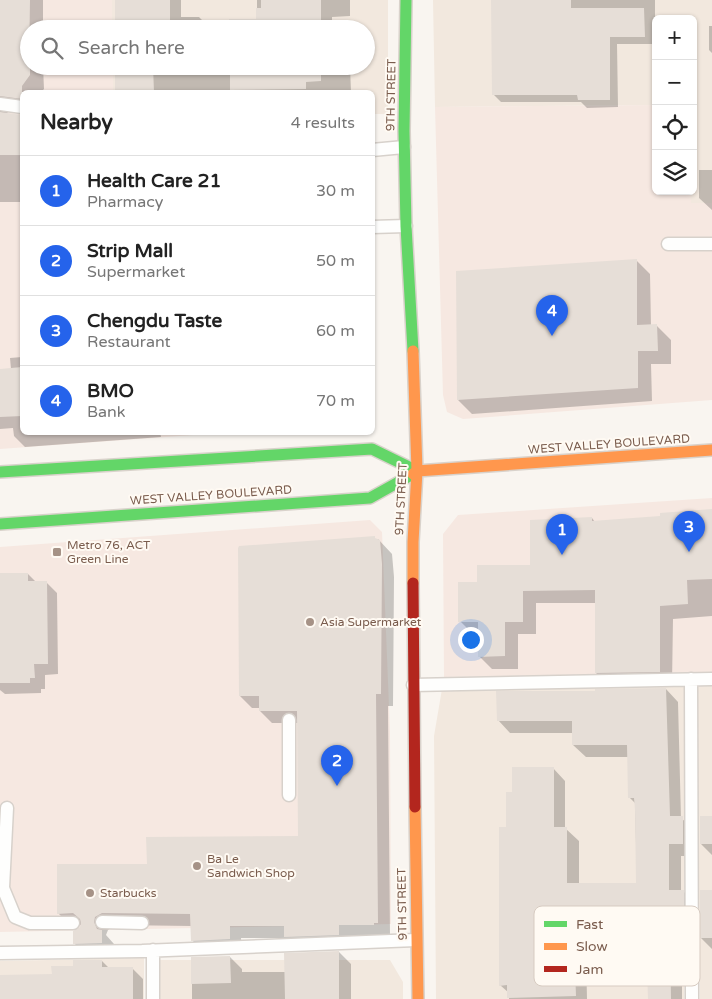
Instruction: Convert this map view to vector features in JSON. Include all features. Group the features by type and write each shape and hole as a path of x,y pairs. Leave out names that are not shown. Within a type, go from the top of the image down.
{"main road":[{"name":"9TH STREET","path":"406,0 404,148 406,226 416,406 417,471 413,533 413,685 418,999"},
{"path":"0,472 372,449 417,471"},
{"name":"WEST VALLEY BOULEVARD","path":"0,524 370,498 417,471 712,450"}],"lane":[{"path":"0,104 20,107"},
{"path":"375,150 404,148"},
{"path":"375,227 406,226"},
{"path":"668,244 712,244"},
{"path":"691,679 692,906"},
{"path":"413,685 712,679"},
{"path":"289,720 289,795"},
{"path":"7,808 3,888 15,917 30,923 73,923"},
{"path":"102,922 142,923"},
{"path":"0,952 152,950 416,940"},
{"path":"152,950 153,999"},
{"path":"692,986 692,999"}],"shaded area":[{"path":"0,0 112,0 112,20 20,20 20,75 113,75 113,90 20,90 20,435 193,435 0,449"},
{"path":"112,0 388,0 388,114 375,114 375,90 113,90 113,75 375,75 375,20 112,20"},
{"path":"433,0 712,0 712,203 690,203 690,195 697,195 697,15 652,15 652,105 435,107"},
{"path":"652,105 652,195 690,195 691,203 712,203 712,400 463,419 447,412 443,395 435,107"},
{"path":"712,498 712,674 444,677 443,534 458,515"},
{"path":"370,520 382,532 390,732 391,924 0,932 0,547"},
{"path":"697,684 712,684 712,999 700,999"},
{"path":"684,686 684,906 534,906 534,986 684,986 684,999 436,999 434,736 442,689"},
{"path":"144,958 144,999 0,999 0,961"},
{"path":"158,960 390,960 403,982 403,999 159,999"}],"building":[{"path":"0,0 30,0 30,20 20,20 20,75 30,75 22,86 22,90 20,90 20,99 0,96"},
{"path":"115,0 170,0 170,20 115,20"},
{"path":"261,0 321,0 321,20 229,20 256,19 256,8 261,8"},
{"path":"491,0 571,0 571,8 644,8 645,37 610,37 610,100 578,100 577,95 492,95"},
{"path":"115,75 153,75 154,90 115,90"},
{"path":"230,75 321,75 321,81 306,82 306,89 230,90"},
{"path":"0,112 20,115 20,155 0,155"},
{"path":"637,259 637,325 657,324 658,351 638,351 638,388 457,400 456,271"},
{"path":"20,367 20,416 0,417 0,369"},
{"path":"712,509 712,579 687,580 688,604 660,606 660,672 595,673 595,590 523,591 523,622 505,622 505,656 478,657 478,622 458,622 458,582 477,582 477,565 530,565 530,520 592,517 592,521 660,516 660,513"},
{"path":"375,536 375,538 380,540 382,564 381,694 376,694 378,923 374,923 374,925 339,925 339,935 284,937 284,926 230,926 230,939 191,941 190,914 102,913 95,917 94,922 97,929 102,930 102,943 73,944 73,931 80,927 81,923 80,919 73,913 57,914 57,864 147,864 146,837 298,836 297,711 259,711 259,696 239,696 238,548 239,546"},
{"path":"0,573 28,573 28,581 47,581 48,664 34,664 35,678 30,678 30,683 0,683"},
{"path":"666,688 670,816 683,816 683,844 669,844 669,890 684,890 684,906 534,906 534,986 576,986 576,996 507,998 507,985 499,986 499,827 506,827 506,792 512,792 512,767 554,767 554,827 567,827 567,883 636,883 635,810 634,798 628,798 627,745 572,745 572,721 497,721 496,691 595,691 595,689"},
{"path":"700,816 712,816 712,844 700,844"},
{"path":"700,890 712,890 712,938 700,938"},
{"path":"339,951 339,999 285,999 284,953"},
{"path":"230,956 231,983 191,984 191,957"},
{"path":"73,960 102,960 102,967 133,967 133,999 0,999 0,975 52,974 51,966 73,966"},
{"path":"648,986 671,986 671,999 648,999"}],"traffic: fast":[{"path":"406,0 404,131 406,226 413,351"},
{"path":"0,472 372,449 417,471"},
{"path":"0,524 370,498 413,474"}],"traffic: slow":[{"path":"413,351 417,471 413,583"},
{"path":"413,474 417,471 712,450"},
{"path":"415,807 418,999"}],"traffic: jam":[{"path":"413,583 415,807"}],"place":[{"name":"BMO","path":"552,336"},
{"name":"Metro 76, ACT Green Line","path":"57,552"},
{"name":"Chengdu Taste","path":"689,552"},
{"name":"Health Care 21","path":"562,555"},
{"name":"Asia Supermarket","path":"310,622"},
{"name":"Strip Mall","path":"337,786"},
{"name":"Ba Le Sandwich Shop","path":"197,866"},
{"name":"Starbucks","path":"90,893"}]}
